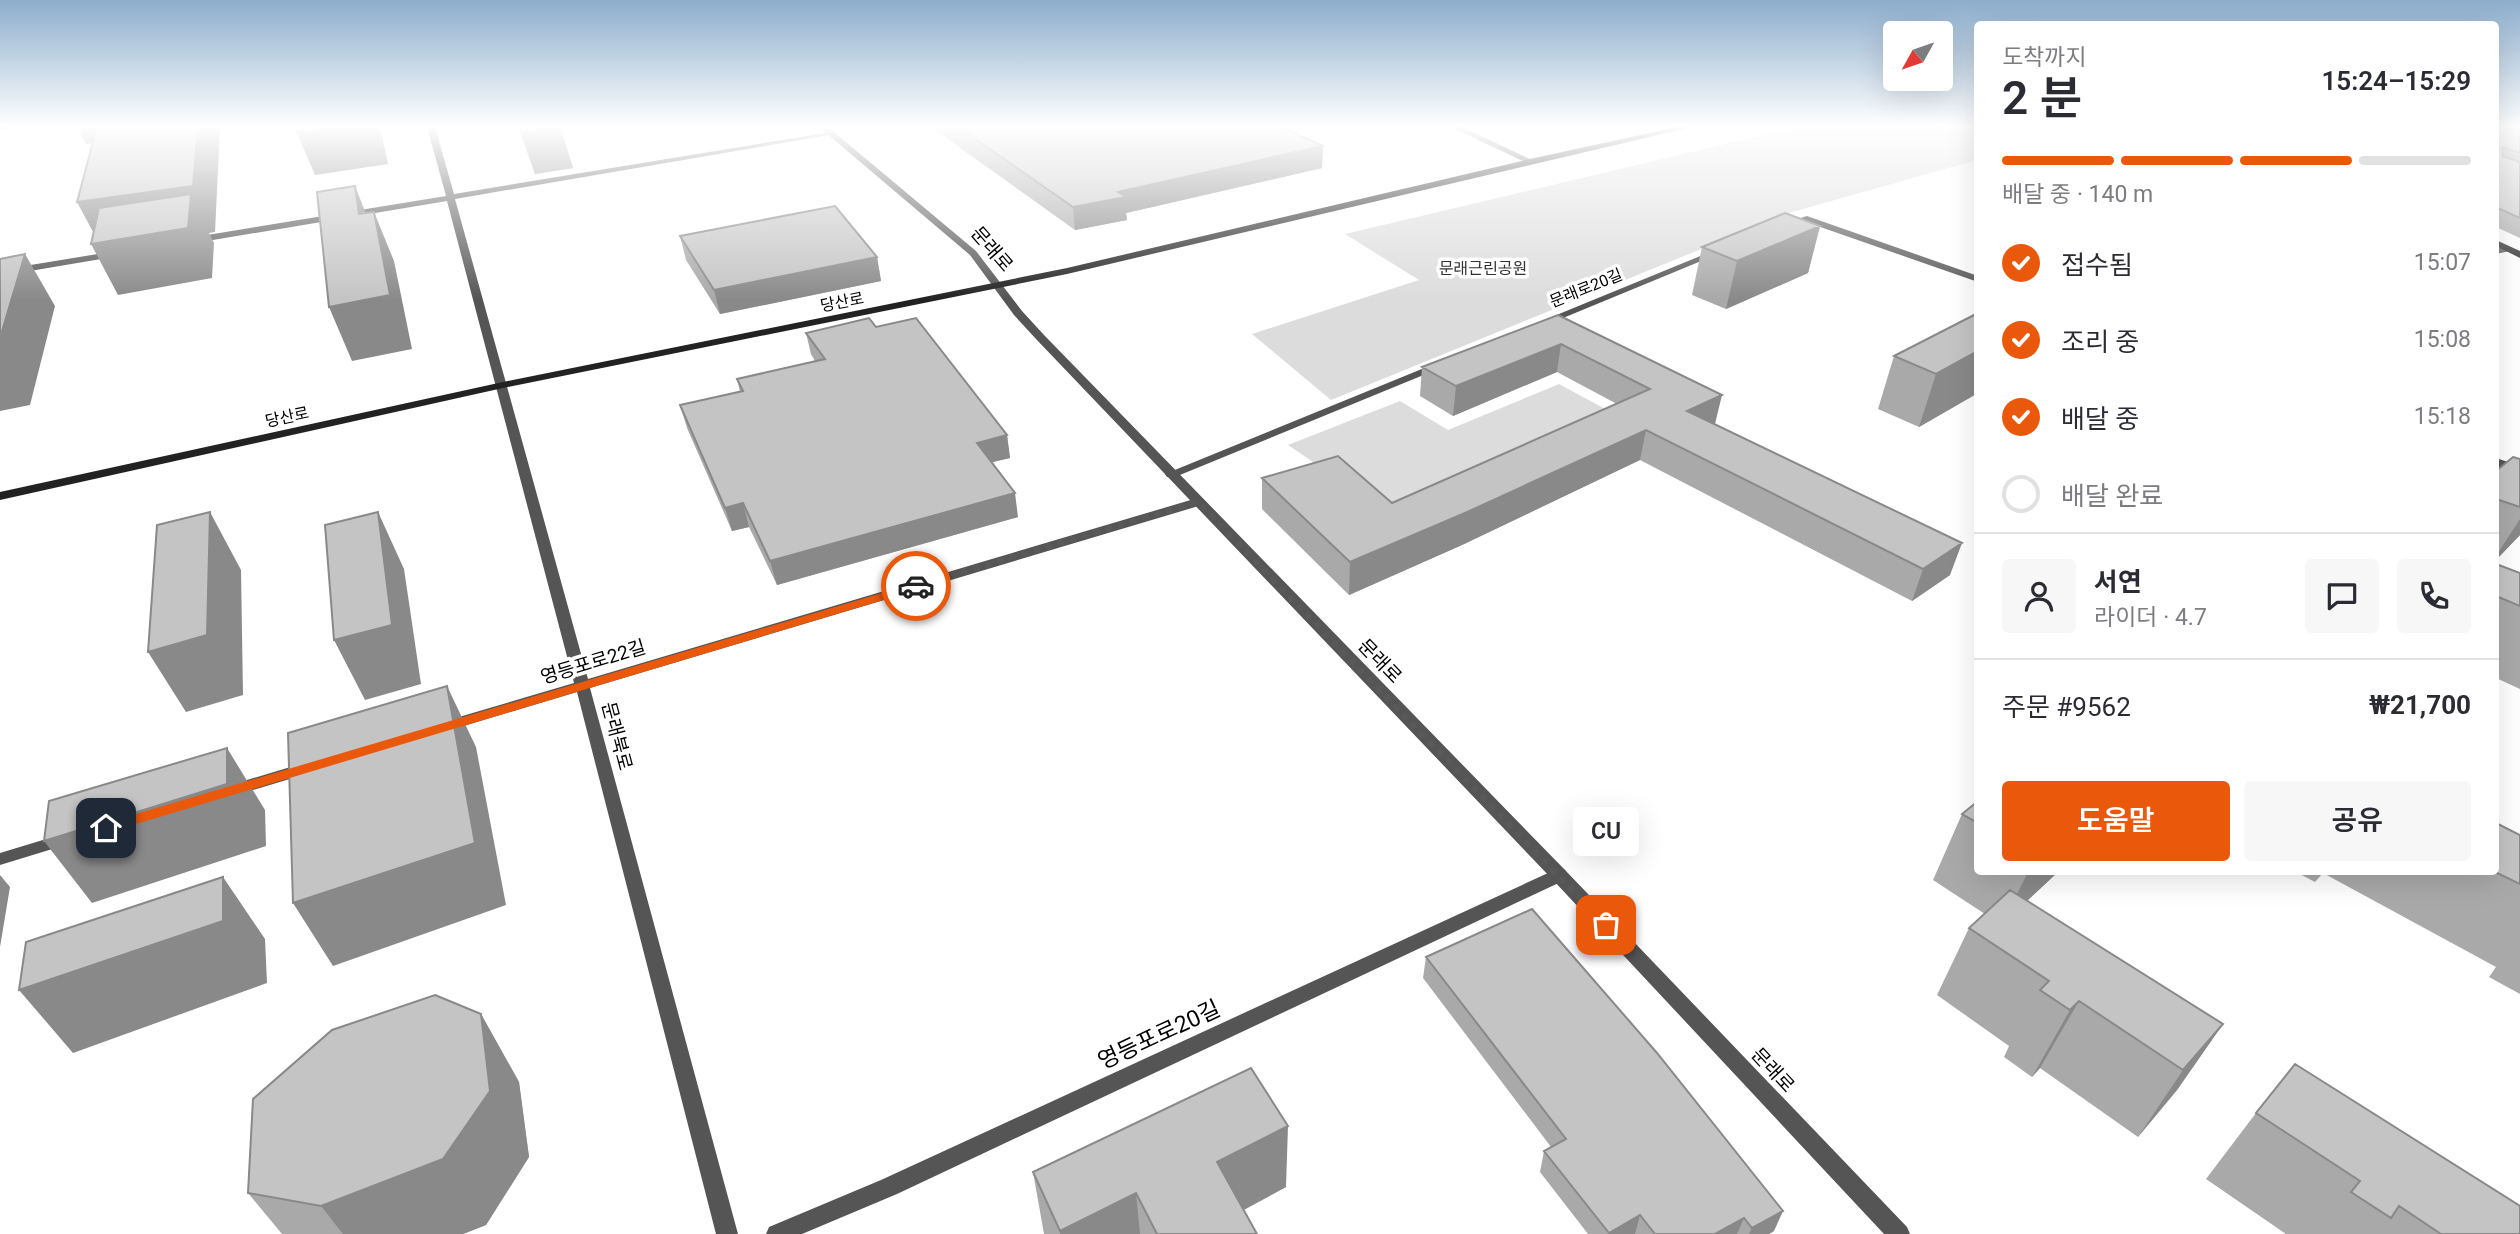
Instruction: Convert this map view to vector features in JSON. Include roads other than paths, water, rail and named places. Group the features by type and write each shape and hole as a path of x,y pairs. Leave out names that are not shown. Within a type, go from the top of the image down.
{"main road":[{"name":"당산로","path":"0,496 503,385 998,286 1430,185"},
{"path":"2499,244 2520,255"}],"street":[{"name":"문래북로","path":"447,185 503,385 727,1234"},
{"path":"178,243 531,185"},
{"name":"문래로","path":"891,185 973,253 1018,313 1559,875 1899,1234"},
{"path":"1773,229 1798,219 1807,219 1974,278"},
{"name":"문래로20길","path":"1531,328 1734,245"},
{"path":"2499,250 2507,248"},
{"path":"0,273 123,252"},
{"path":"1171,474 1455,359"},
{"path":"2499,463 2520,470"},
{"name":"영등포로22길","path":"437,729 1198,502"},
{"path":"212,796 317,764"},
{"path":"0,859 79,835"},
{"name":"영등포로20길","path":"777,1234 889,1187 1559,875"}],"place":[{"name":"CU","path":"1606,925"}],"park label":[{"name":"문래근린공원","path":"1483,268"}]}
